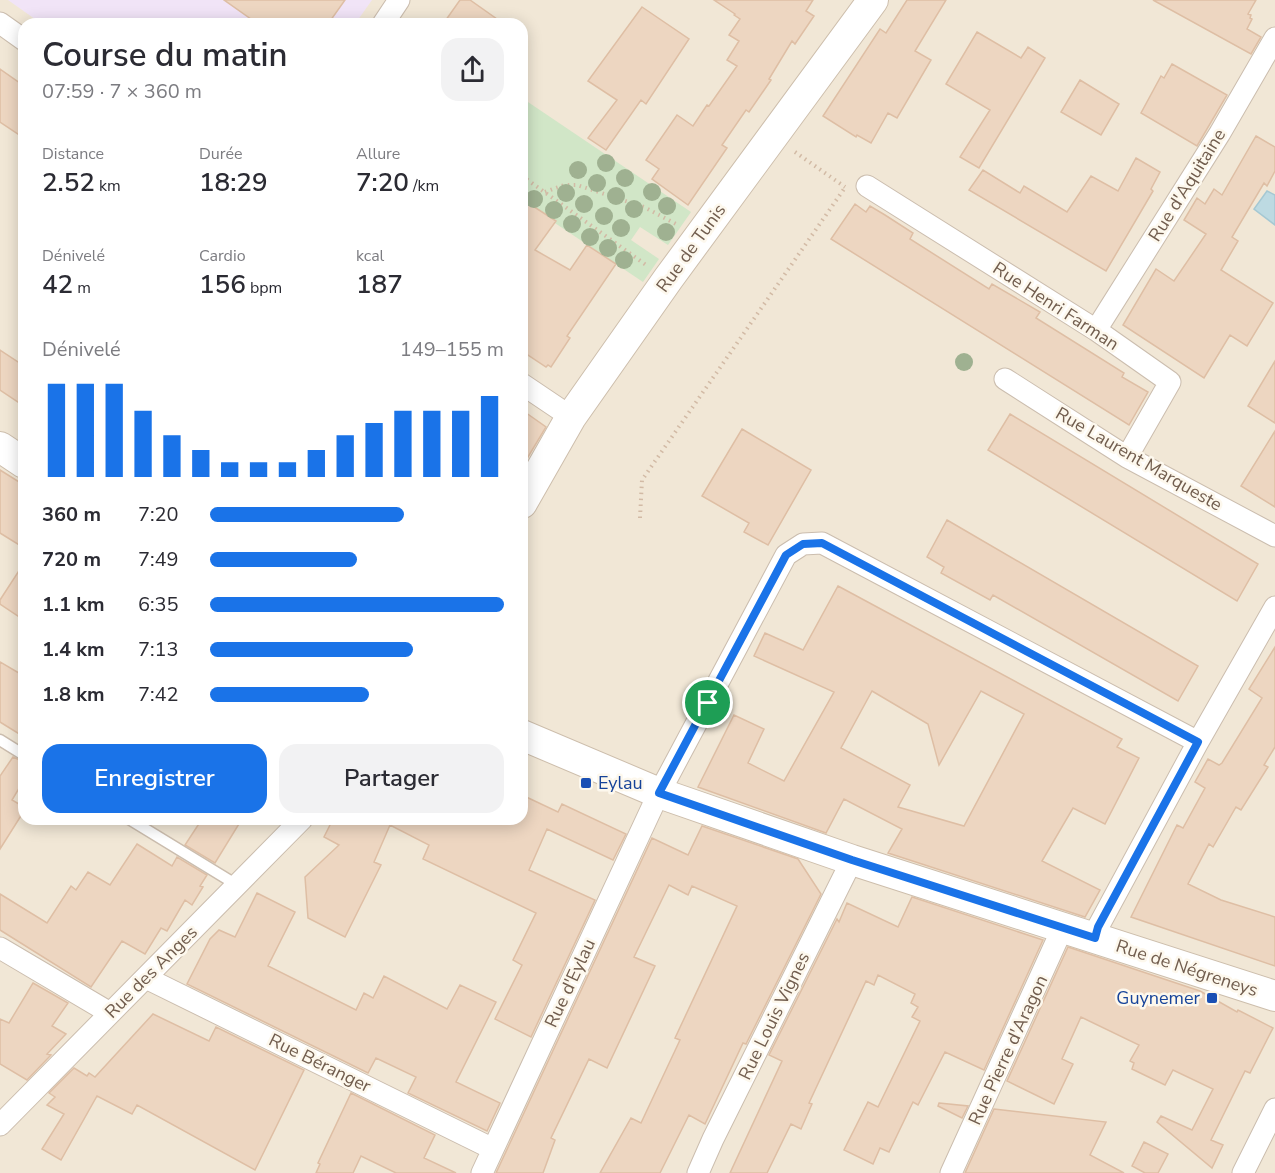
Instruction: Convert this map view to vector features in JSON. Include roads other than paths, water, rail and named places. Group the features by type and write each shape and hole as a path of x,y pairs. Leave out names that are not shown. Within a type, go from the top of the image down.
{"street":[{"path":"386,18 399,0"},
{"name":"Rue de Tunis","path":"528,492 571,417 668,279 873,0"},
{"path":"0,23 18,36"},
{"name":"Rue d'Aquitaine","path":"1096,330 1220,133 1275,38"},
{"name":"Rue Henri Farman","path":"867,186 1096,330 1170,382 1127,457"},
{"name":"Rue Laurent Marqueste","path":"1005,379 1127,457 1275,536"},
{"path":"528,388 571,417"},
{"path":"0,447 18,459"},
{"name":"Rue d'Eylau","path":"482,1173 659,793 786,555 803,544 822,543 1198,742"},
{"path":"1095,938 1098,927 1198,742 1275,607"},
{"name":"Rue de Négreneys","path":"528,738 659,793 852,860 1275,996"},
{"name":"Rue des Anges","path":"0,1125 296,825"},
{"name":"Rue Louis Vignes","path":"698,1173 852,860"},
{"name":"Rue Pierre d'Aragon","path":"951,1173 1063,927"},
{"path":"3,954 110,1013"},
{"name":"Rue Béranger","path":"146,978 493,1149"},
{"path":"1243,1173 1275,1109"}],"lane":[{"path":"0,741 18,752"},
{"path":"139,825 237,885"}],"water":[{"path":"1267,191 1275,195 1275,225 1254,209"}],"place":[{"name":"Eylau","path":"586,783"},
{"name":"Guynemer","path":"1212,998"}]}
